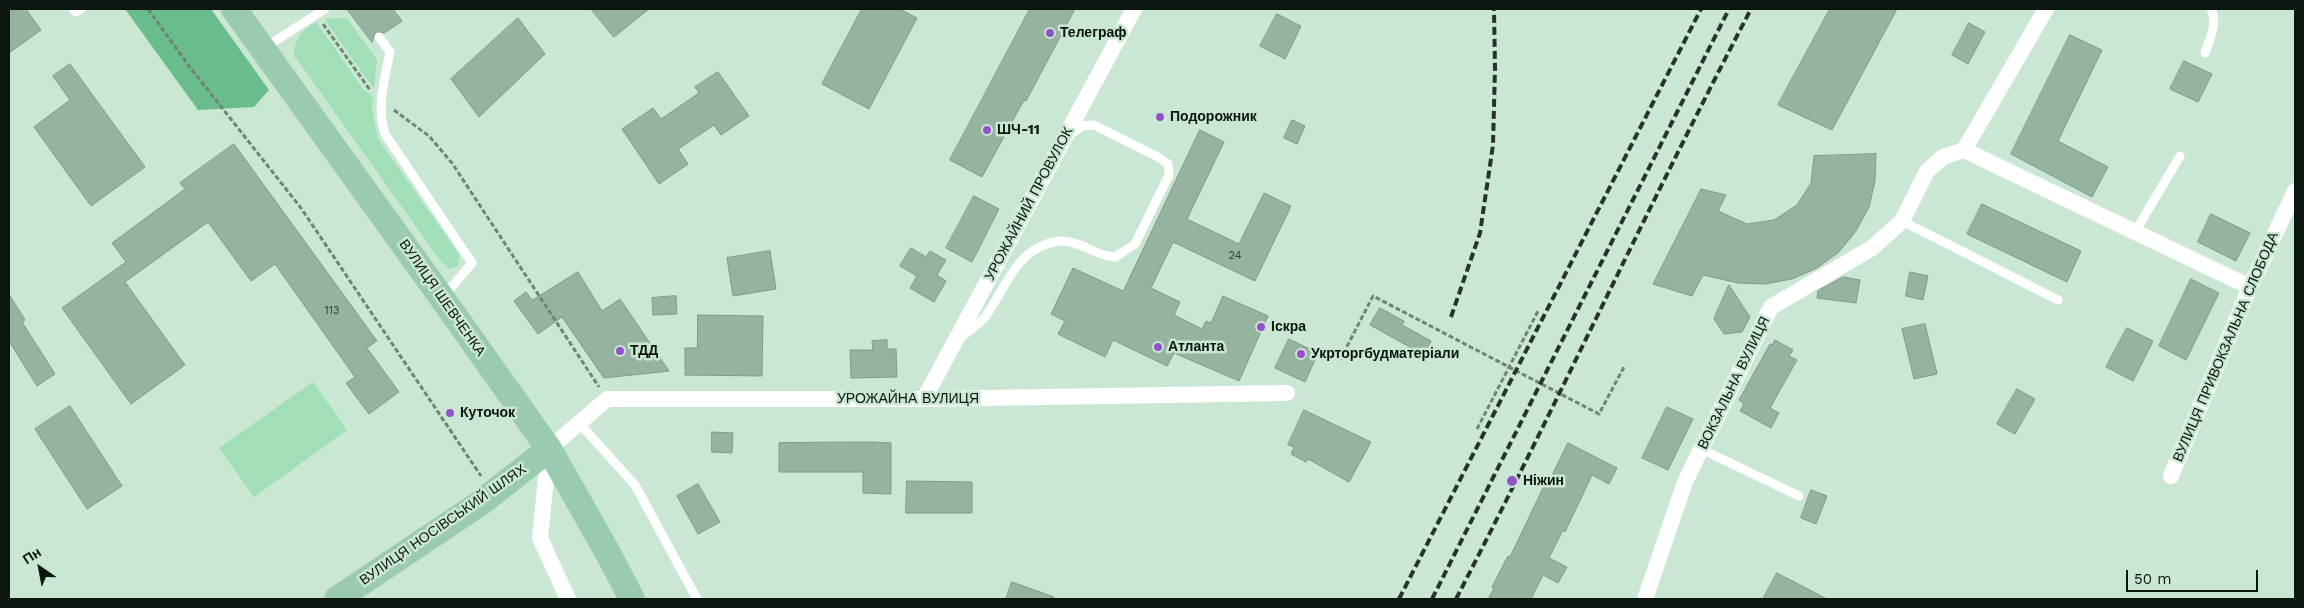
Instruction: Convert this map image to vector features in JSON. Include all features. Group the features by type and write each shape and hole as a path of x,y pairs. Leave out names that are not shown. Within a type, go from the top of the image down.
{"main road":[{"name":"ВУЛИЦЯ ШЕВЧЕНКА","path":"234,9 549,449 632,599"},
{"name":"ВУЛИЦЯ НОСІВСЬКИЙ ШЛЯХ","path":"337,599 492,493 549,449"}],"street":[{"name":"УРОЖАЙНИЙ ПРОВУЛОК","path":"924,399 1134,9"},
{"path":"2046,9 1964,150 2250,287"},
{"name":"ВОКЗАЛЬНА ВУЛИЦЯ","path":"1645,599 1685,482 1771,307 1872,248 1902,221 1927,171 1943,157 1964,150"},
{"name":"ВУЛИЦЯ ПРИВОКЗАЛЬНА СЛОБОДА","path":"2171,476 2250,287 2295,191"},
{"name":"УРОЖАЙНА ВУЛИЦЯ","path":"607,399 924,399 1287,393"},
{"path":"568,599 540,538 549,449 607,399"}],"lane":[{"path":"73,9 76,12 81,9"},
{"path":"263,49 325,9"},
{"path":"2205,52 2214,29 2214,14 2211,9"},
{"path":"379,37 390,52 382,101 382,125 385,134 472,263 442,298"},
{"path":"955,341 983,318 1017,264 1031,252 1061,241 1115,257 1135,244 1169,175 1168,164 1158,157 1094,125 1082,126 1061,145"},
{"path":"2135,232 2180,156"},
{"path":"1902,221 2058,300"},
{"path":"579,423 635,485 697,599"},
{"path":"1701,449 1799,496"}],"path":[{"path":"148,9 189,66 301,208 492,493"},
{"path":"316,14 368,88 382,101 429,136 452,164 607,399"},
{"path":"1340,360 1373,296 1599,414 1624,367"},
{"path":"1477,429 1538,311"}],"green space":[{"path":"125,9 211,9 269,90 254,107 198,110"},
{"path":"347,18 377,60 374,89 324,19"},
{"path":"316,22 364,90 373,97 372,110 378,139 459,254 458,266 449,269 439,259 294,55 297,39"},
{"path":"313,382 347,430 254,497 219,448"}],"building":[{"path":"9,9 26,9 41,30 9,53"},
{"path":"347,9 393,9 402,21 384,33 376,32 372,42"},
{"path":"591,9 649,9 614,37"},
{"path":"862,9 900,9 917,18 869,109 822,84"},
{"path":"1030,9 1075,9 1026,101 1024,100 982,177 950,160"},
{"path":"1830,9 1897,9 1832,130 1778,105"},
{"path":"1277,14 1301,26 1285,59 1260,46"},
{"path":"518,18 545,54 479,117 451,79"},
{"path":"1969,23 1985,32 1968,64 1952,55"},
{"path":"2070,35 2102,50 2058,141 2108,167 2092,197 2011,154"},
{"path":"2184,61 2212,74 2198,102 2170,89"},
{"path":"70,64 145,167 91,206 34,127 70,100 53,76"},
{"path":"718,72 749,116 721,135 714,125 678,149 688,164 659,184 622,129 653,108 661,119 699,93 695,87"},
{"path":"1292,120 1305,126 1297,144 1284,138"},
{"path":"1200,130 1224,142 1187,219 1239,244 1264,193 1291,206 1255,281 1173,242 1151,288 1180,302 1174,315 1202,329 1206,321 1211,323 1223,296 1268,316 1239,381 1174,353 1167,366 1113,340 1105,357 1058,334 1065,321 1051,314 1073,268 1123,291"},
{"path":"234,144 377,341 367,348 399,392 369,414 346,383 355,377 275,264 251,281 208,222 125,282 185,365 131,404 62,308 126,262 112,243 185,189 180,183"},
{"path":"1876,154 1875,181 1869,207 1856,231 1839,252 1817,268 1792,279 1765,284 1738,283 1703,275 1692,296 1653,284 1701,189 1726,195 1718,211 1747,224 1774,220 1797,205 1811,183 1814,156"},
{"path":"974,196 999,209 972,262 946,248"},
{"path":"1982,204 2081,251 2067,282 1967,234"},
{"path":"2211,214 2250,233 2236,261 2198,242"},
{"path":"911,248 926,257 930,251 946,260 937,275 946,281 934,302 910,288 917,276 900,266"},
{"path":"770,251 776,289 733,296 727,258"},
{"name":"ТДД","path":"578,272 602,311 620,299 669,371 604,378 562,317 538,334 514,301 526,292 532,300"},
{"path":"1910,272 1928,276 1923,300 1906,296"},
{"path":"1843,277 1860,280 1856,303 1817,298 1818,291"},
{"path":"2191,279 2219,293 2186,360 2159,346"},
{"path":"1729,285 1750,317 1742,332 1724,334 1714,319"},
{"path":"9,294 25,320 22,322 55,374 37,386 9,341"},
{"path":"676,296 677,314 653,315 652,298"},
{"path":"1380,308 1404,321 1402,325 1431,341 1424,355 1370,325"},
{"name":"ТДД","path":"698,315 763,316 762,376 685,375 685,348 697,348"},
{"path":"1925,324 1937,374 1914,379 1902,329"},
{"path":"2127,328 2153,341 2133,381 2106,367"},
{"path":"1289,339 1318,353 1305,382 1275,368"},
{"path":"887,340 887,349 896,349 897,377 851,378 850,350 873,350 872,341"},
{"path":"1775,340 1793,350 1789,356 1797,360 1770,408 1779,413 1771,428 1740,411 1744,404 1739,400 1770,344 1772,345"},
{"path":"2017,389 2035,399 2015,434 1997,424"},
{"path":"70,406 122,486 87,509 35,429"},
{"path":"1667,407 1693,419 1668,470 1642,458"},
{"path":"1304,410 1371,442 1349,482 1308,459 1306,462 1291,454 1294,447 1288,445"},
{"path":"712,432 733,433 732,453 712,452"},
{"path":"779,443 891,443 891,494 863,493 863,472 779,472"},
{"path":"1568,443 1617,468 1609,484 1592,475 1565,532 1563,530 1549,558 1567,567 1558,583 1543,575 1531,599 1488,599 1494,588 1492,587 1508,556 1510,557 1544,486 1546,487"},
{"path":"907,481 972,482 972,513 906,513"},
{"path":"698,484 720,522 698,534 677,496"},
{"path":"1811,490 1827,496 1816,524 1801,518"},
{"path":"1777,573 1827,599 1763,599"},
{"path":"1012,582 1054,597 1054,599 1006,599"}],"railway":[{"path":"1451,317 1480,233 1493,145 1494,9"},
{"path":"1399,599 1701,9"},
{"path":"1432,599 1729,9"},
{"path":"1456,599 1751,9"}],"place":[{"name":"Телеграф","path":"1050,33"},
{"name":"Подорожник","path":"1160,117"},
{"name":"ШЧ-11","path":"987,130"},
{"name":"Іскра","path":"1261,327"},
{"name":"Атланта","path":"1158,347"},
{"name":"ТДД","path":"620,351"},
{"name":"Укрторгбудматеріали","path":"1301,354"},
{"name":"Куточок","path":"450,413"},
{"name":"Ніжин","path":"1512,481"}]}
